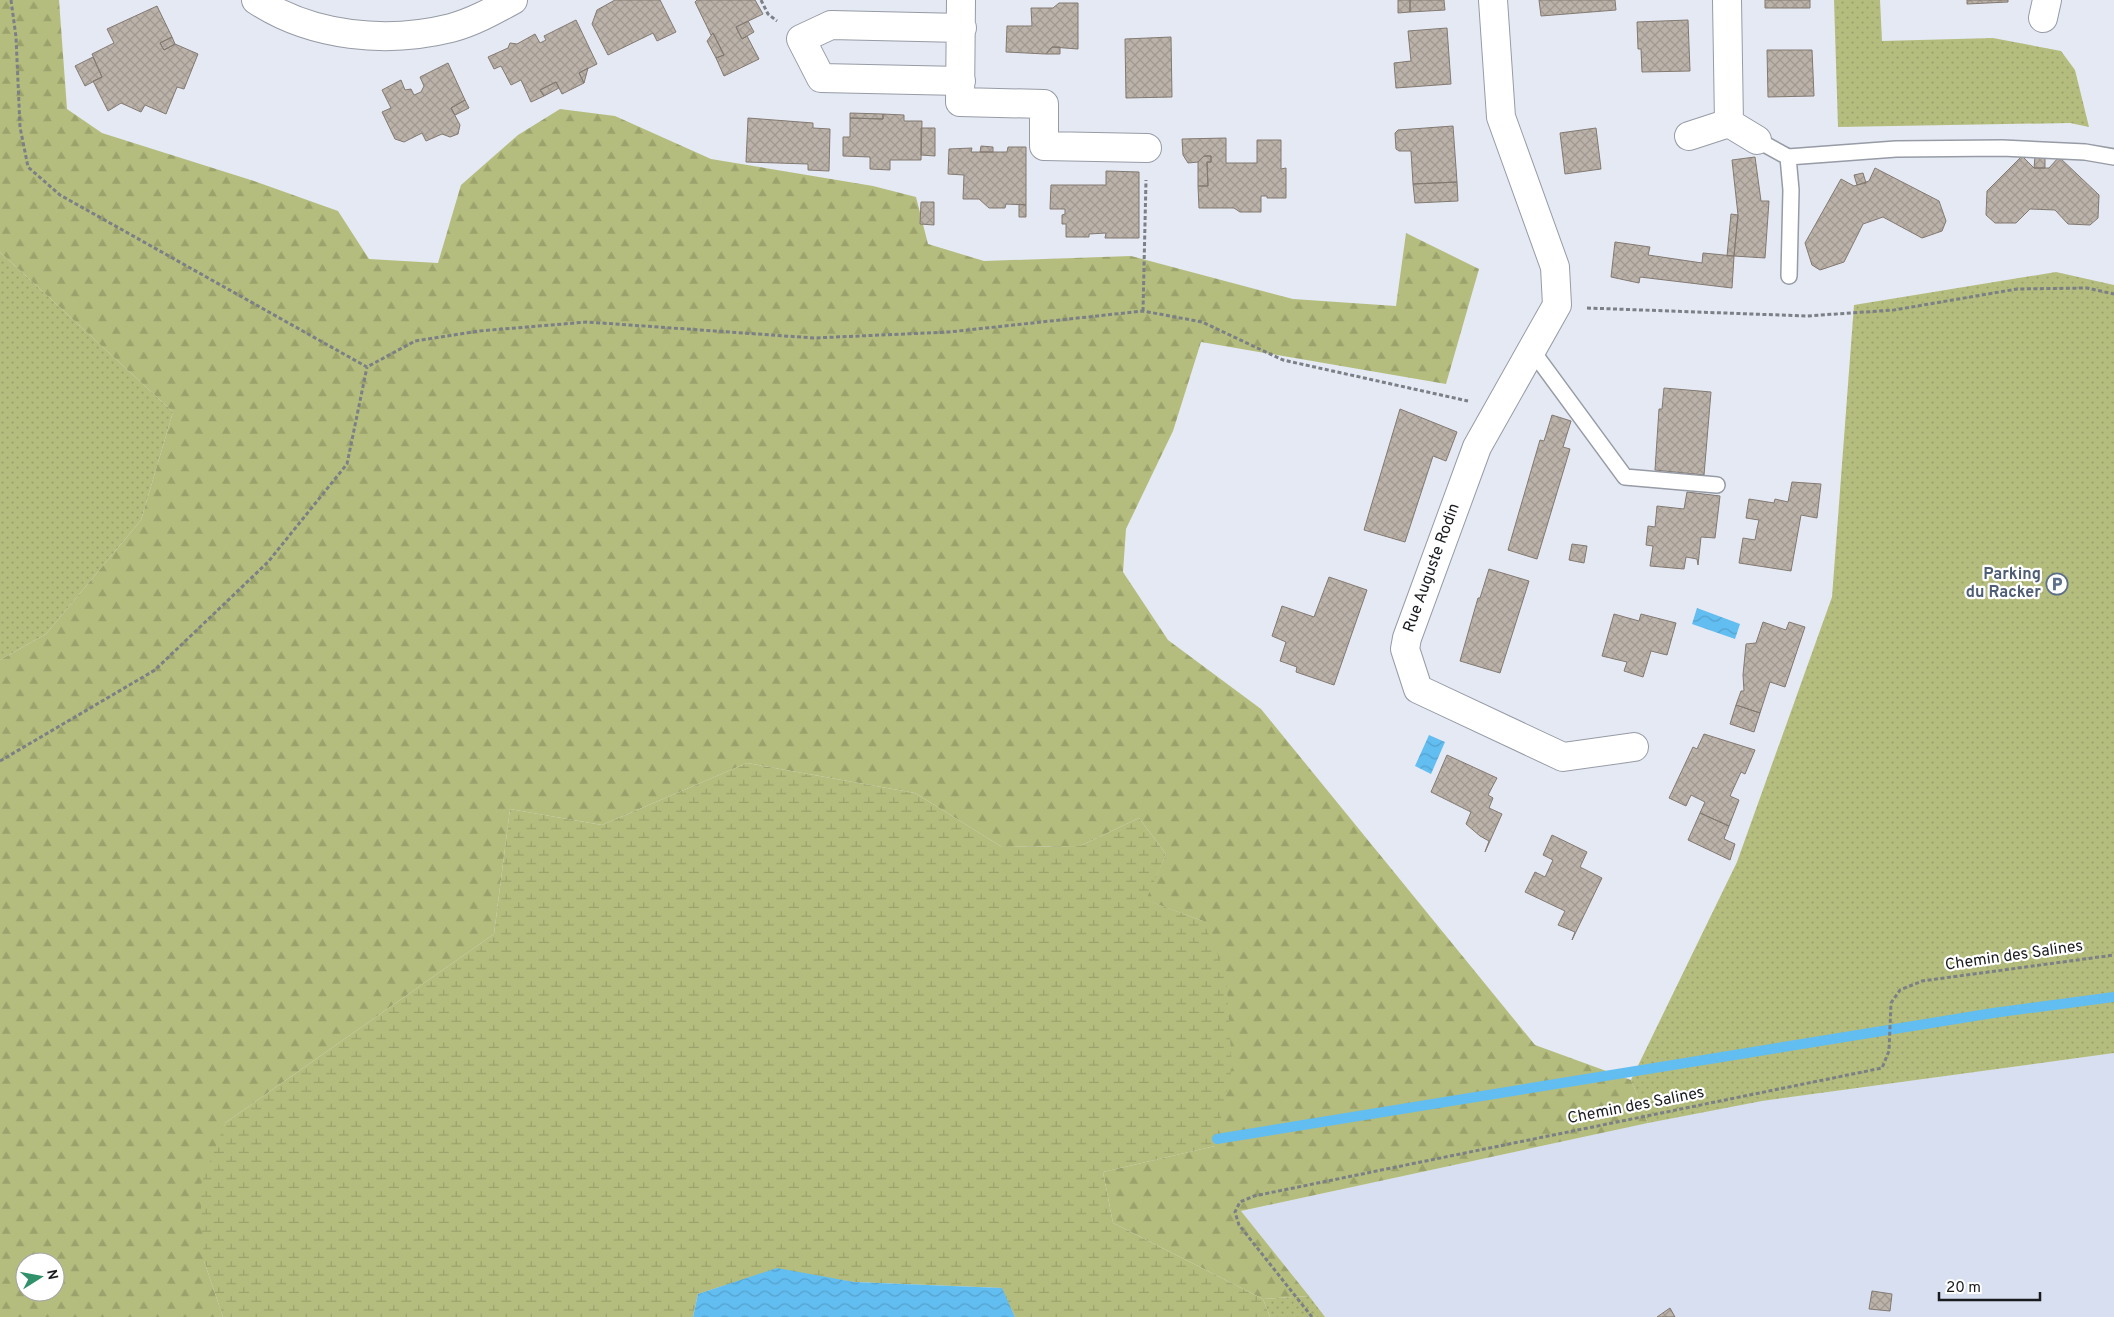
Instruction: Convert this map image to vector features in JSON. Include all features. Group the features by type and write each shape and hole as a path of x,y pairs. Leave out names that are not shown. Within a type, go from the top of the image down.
{"street":[{"path":"256,0 265,6 315,26 369,37 416,34 452,28 479,18 513,0"},
{"path":"961,0 960,102 1044,104 1044,146 1147,148"},
{"path":"1493,0 1501,117 1556,266 1557,305"},
{"path":"1727,0 1729,123"},
{"path":"961,81 820,78 801,39 831,25 962,28"},
{"path":"1688,136 1729,123 1757,140"},
{"name":"Rue Auguste Rodin","path":"1557,305 1476,447 1406,638 1405,650 1418,689 1563,757 1634,747"}],"lane":[{"path":"1757,140 1788,157 1896,149 2002,148 2085,152 2114,157"},
{"path":"1788,157 1791,190 1789,276"},
{"path":"1531,350 1625,477 1717,485"}],"path":[{"path":"12,0 16,37 20,127 28,167 60,195 366,367"},
{"path":"1143,311 1147,148"},
{"path":"1557,305 1597,309 1808,316 1894,310 2017,289 2087,288 2114,294"},
{"path":"366,367 415,341 479,331 587,322 814,338 949,332 1143,311 1202,322 1283,360 1498,408"},
{"path":"0,761 155,670 268,562 347,464 366,367"},
{"name":"Chemin des Salines","path":"1312,1317 1238,1225 1235,1212 1240,1202 1254,1196 1882,1068 1889,1051 1891,1003 1900,990 1922,981 2114,955"}],"shaded area":[{"path":"2114,1053 2114,1317 1325,1317 1241,1211 1648,1123 1761,1101"}],"green space":[{"path":"0,0 59,0 67,109 102,133 254,181 338,211 369,259 438,263 461,185 518,135 560,109 615,116 711,159 873,186 916,197 928,244 984,261 1131,256 1293,299 1396,306 1406,233 1479,269 1446,384 1201,342 1173,431 1126,529 1123,572 1168,640 1261,709 1535,1045 1631,1080 1648,1123 1241,1211 1309,1296 1263,1299 1113,1223 1103,1172 1215,1146 1203,921 1145,900 1166,854 1139,818 1080,846 1002,847 915,793 747,763 602,825 510,809 494,934 225,1123 204,1261 223,1317 0,1317 0,660 46,634 141,520 173,412 0,252"},
{"path":"1834,0 1880,0 1882,41 1993,38 2061,51 2075,70 2089,127 2070,123 1838,127"},
{"path":"0,252 173,412 141,520 46,634 0,660"},
{"path":"2056,272 2114,285 2114,1053 1762,1101 1648,1123 1631,1080 1737,862 1832,597 1854,305"},
{"path":"747,763 915,793 1002,847 1080,846 1139,818 1166,854 1146,900 1203,921 1226,973 1232,1068 1215,1146 1103,1172 1113,1223 1263,1299 1270,1317 1015,1317 1001,1288 854,1282 827,1278 726,1285 698,1294 693,1317 223,1317 204,1261 200,1187 225,1123 494,934 510,809 602,825"},
{"path":"1309,1296 1325,1317 1270,1317 1263,1299"}],"water":[{"path":"1697,608 1740,624 1735,639 1692,624"},
{"path":"1429,735 1445,742 1431,774 1415,766"},
{"path":"777,1268 854,1282 1002,1288 1015,1317 693,1317 698,1294"}],"building":[{"path":"615,0 660,0 676,32 657,41 653,33 608,55 592,24 597,10"},
{"path":"697,0 755,0 763,14 736,27 742,39 747,36 759,59 724,76 716,58 724,55 713,33 711,35 695,2"},
{"path":"1398,0 1410,0 1410,12 1398,13"},
{"path":"1410,0 1444,0 1445,10 1410,12"},
{"path":"1539,0 1615,0 1616,10 1541,16"},
{"path":"1765,0 1810,0 1810,8 1765,8"},
{"path":"1967,0 2008,0 2008,2 1967,4"},
{"path":"1059,3 1078,3 1078,49 1052,47 1046,54 1006,52 1007,26 1032,26 1031,8 1053,8"},
{"path":"157,6 172,37 160,43 164,50 175,44 198,54 184,89 177,87 166,114 145,105 141,112 121,103 108,111 93,81 102,77 92,54 114,43 107,29"},
{"path":"576,20 597,64 579,73 584,83 562,94 556,82 540,90 544,96 531,102 521,80 511,85 501,66 494,69 488,57 508,48 510,43 517,44 535,34 540,43 546,40 544,36"},
{"path":"1688,20 1690,71 1642,72 1641,49 1638,49 1637,22"},
{"path":"748,21 754,32 742,39 736,27"},
{"path":"1447,28 1451,84 1396,88 1394,63 1411,61 1408,31"},
{"path":"713,33 724,55 716,58 707,41"},
{"path":"172,37 175,44 164,50 160,43"},
{"path":"1171,37 1172,97 1126,98 1125,39"},
{"path":"1052,47 1060,47 1060,54 1046,54"},
{"path":"1767,50 1812,50 1814,96 1768,97"},
{"path":"93,57 102,77 85,86 75,66"},
{"path":"448,63 465,100 451,108 460,125 458,134 450,137 442,134 426,141 422,133 404,142 395,139 382,112 391,108 382,90 401,80 405,90 411,89 414,95 421,92 424,86 420,77"},
{"path":"588,68 584,83 579,73"},
{"path":"556,82 559,88 544,96 540,90"},
{"path":"465,100 469,108 455,115 451,108"},
{"path":"850,113 883,114 883,119 850,118"},
{"path":"883,114 904,115 904,121 922,121 921,160 890,160 890,170 870,169 870,157 843,156 843,137 850,137 850,118 883,119"},
{"path":"748,118 813,123 813,128 830,129 829,171 808,170 808,164 746,162"},
{"path":"1453,126 1457,182 1413,184 1411,151 1399,151 1396,149 1395,133 1398,130"},
{"path":"921,128 935,128 935,156 921,155"},
{"path":"1596,128 1601,169 1565,174 1560,133"},
{"path":"1226,138 1226,163 1257,163 1257,140 1281,140 1281,169 1286,168 1286,198 1267,198 1267,196 1261,196 1261,212 1240,212 1234,208 1199,208 1198,186 1208,186 1207,162 1211,162 1211,156 1204,156 1198,162 1188,163 1183,155 1182,139"},
{"path":"981,146 993,147 993,152 980,152"},
{"path":"1008,147 1026,147 1026,205 1006,204 1005,208 989,208 979,199 963,199 964,175 948,174 949,149 972,148 971,152 1007,152"},
{"path":"1204,156 1211,156 1211,162 1207,162 1208,186 1198,186 1198,162"},
{"path":"2022,156 2034,168 2049,168 2059,157 2099,195 2098,218 2090,225 2068,224 2055,210 2030,209 2016,223 1995,223 1986,215 1987,191"},
{"path":"1755,157 1761,201 1769,201 1765,258 1734,256 1738,215 1732,160"},
{"path":"2035,157 2045,158 2045,168 2034,168"},
{"path":"1875,168 1939,201 1946,221 1942,231 1922,238 1883,217 1863,224 1844,262 1820,270 1812,265 1805,243 1841,179 1854,186 1869,181"},
{"path":"1106,171 1139,172 1139,238 1105,238 1106,233 1089,234 1089,237 1066,237 1066,224 1062,224 1062,215 1065,214 1065,209 1050,209 1051,185 1106,185"},
{"path":"1863,173 1866,183 1857,185 1854,175"},
{"path":"1457,182 1458,201 1415,203 1413,184"},
{"path":"921,202 934,202 934,225 920,224"},
{"path":"1019,204 1026,205 1026,217 1019,217"},
{"path":"1731,214 1738,215 1734,256 1727,256"},
{"path":"1615,242 1650,247 1648,255 1702,263 1703,253 1734,256 1732,288 1640,277 1639,283 1611,277"},
{"path":"1664,388 1711,392 1704,475 1655,470 1659,409 1662,409"},
{"path":"1400,409 1457,432 1446,461 1433,456 1405,542 1364,530"},
{"path":"1552,415 1571,421 1563,447 1570,449 1537,559 1508,550 1540,440 1544,441"},
{"path":"1792,482 1821,484 1817,518 1801,515 1791,571 1739,563 1743,538 1755,540 1759,520 1746,518 1749,499 1774,503 1775,499 1788,502"},
{"path":"1687,492 1720,496 1715,538 1701,537 1698,565 1697,559 1686,557 1684,569 1650,566 1653,546 1646,545 1648,526 1655,527 1657,506 1684,509"},
{"path":"1572,544 1587,546 1584,563 1569,560"},
{"path":"1489,569 1529,581 1500,673 1460,661 1478,598 1480,598"},
{"path":"1329,577 1367,590 1334,685 1296,672 1297,667 1280,661 1286,642 1272,636 1282,606 1314,617"},
{"path":"1614,614 1639,621 1641,614 1676,623 1667,655 1651,651 1643,677 1624,671 1627,662 1602,656"},
{"path":"1763,622 1786,630 1789,622 1805,627 1785,687 1770,682 1760,713 1736,705 1741,691 1744,691 1743,675 1746,644 1756,643"},
{"path":"1736,705 1760,713 1754,732 1730,724"},
{"path":"1704,734 1755,750 1745,774 1741,772 1730,796 1739,800 1729,826 1700,813 1705,802 1691,795 1686,806 1669,798 1693,747 1697,749"},
{"path":"1447,755 1497,778 1488,795 1493,798 1489,808 1502,814 1485,852 1489,841 1466,824 1471,812 1431,792"},
{"path":"1700,813 1729,826 1724,839 1735,844 1730,860 1688,840"},
{"path":"1552,835 1587,852 1580,867 1602,878 1572,940 1575,932 1558,925 1565,911 1525,892 1535,872 1545,877 1553,860 1543,855"},
{"path":"1872,1291 1892,1294 1890,1311 1869,1309"},
{"path":"1670,1308 1675,1317 1657,1317"}],"waterway":[{"path":"1217,1139 1993,1013 2114,997"}],"place":[{"name":"Parking du Racker","path":"2057,584"}]}
